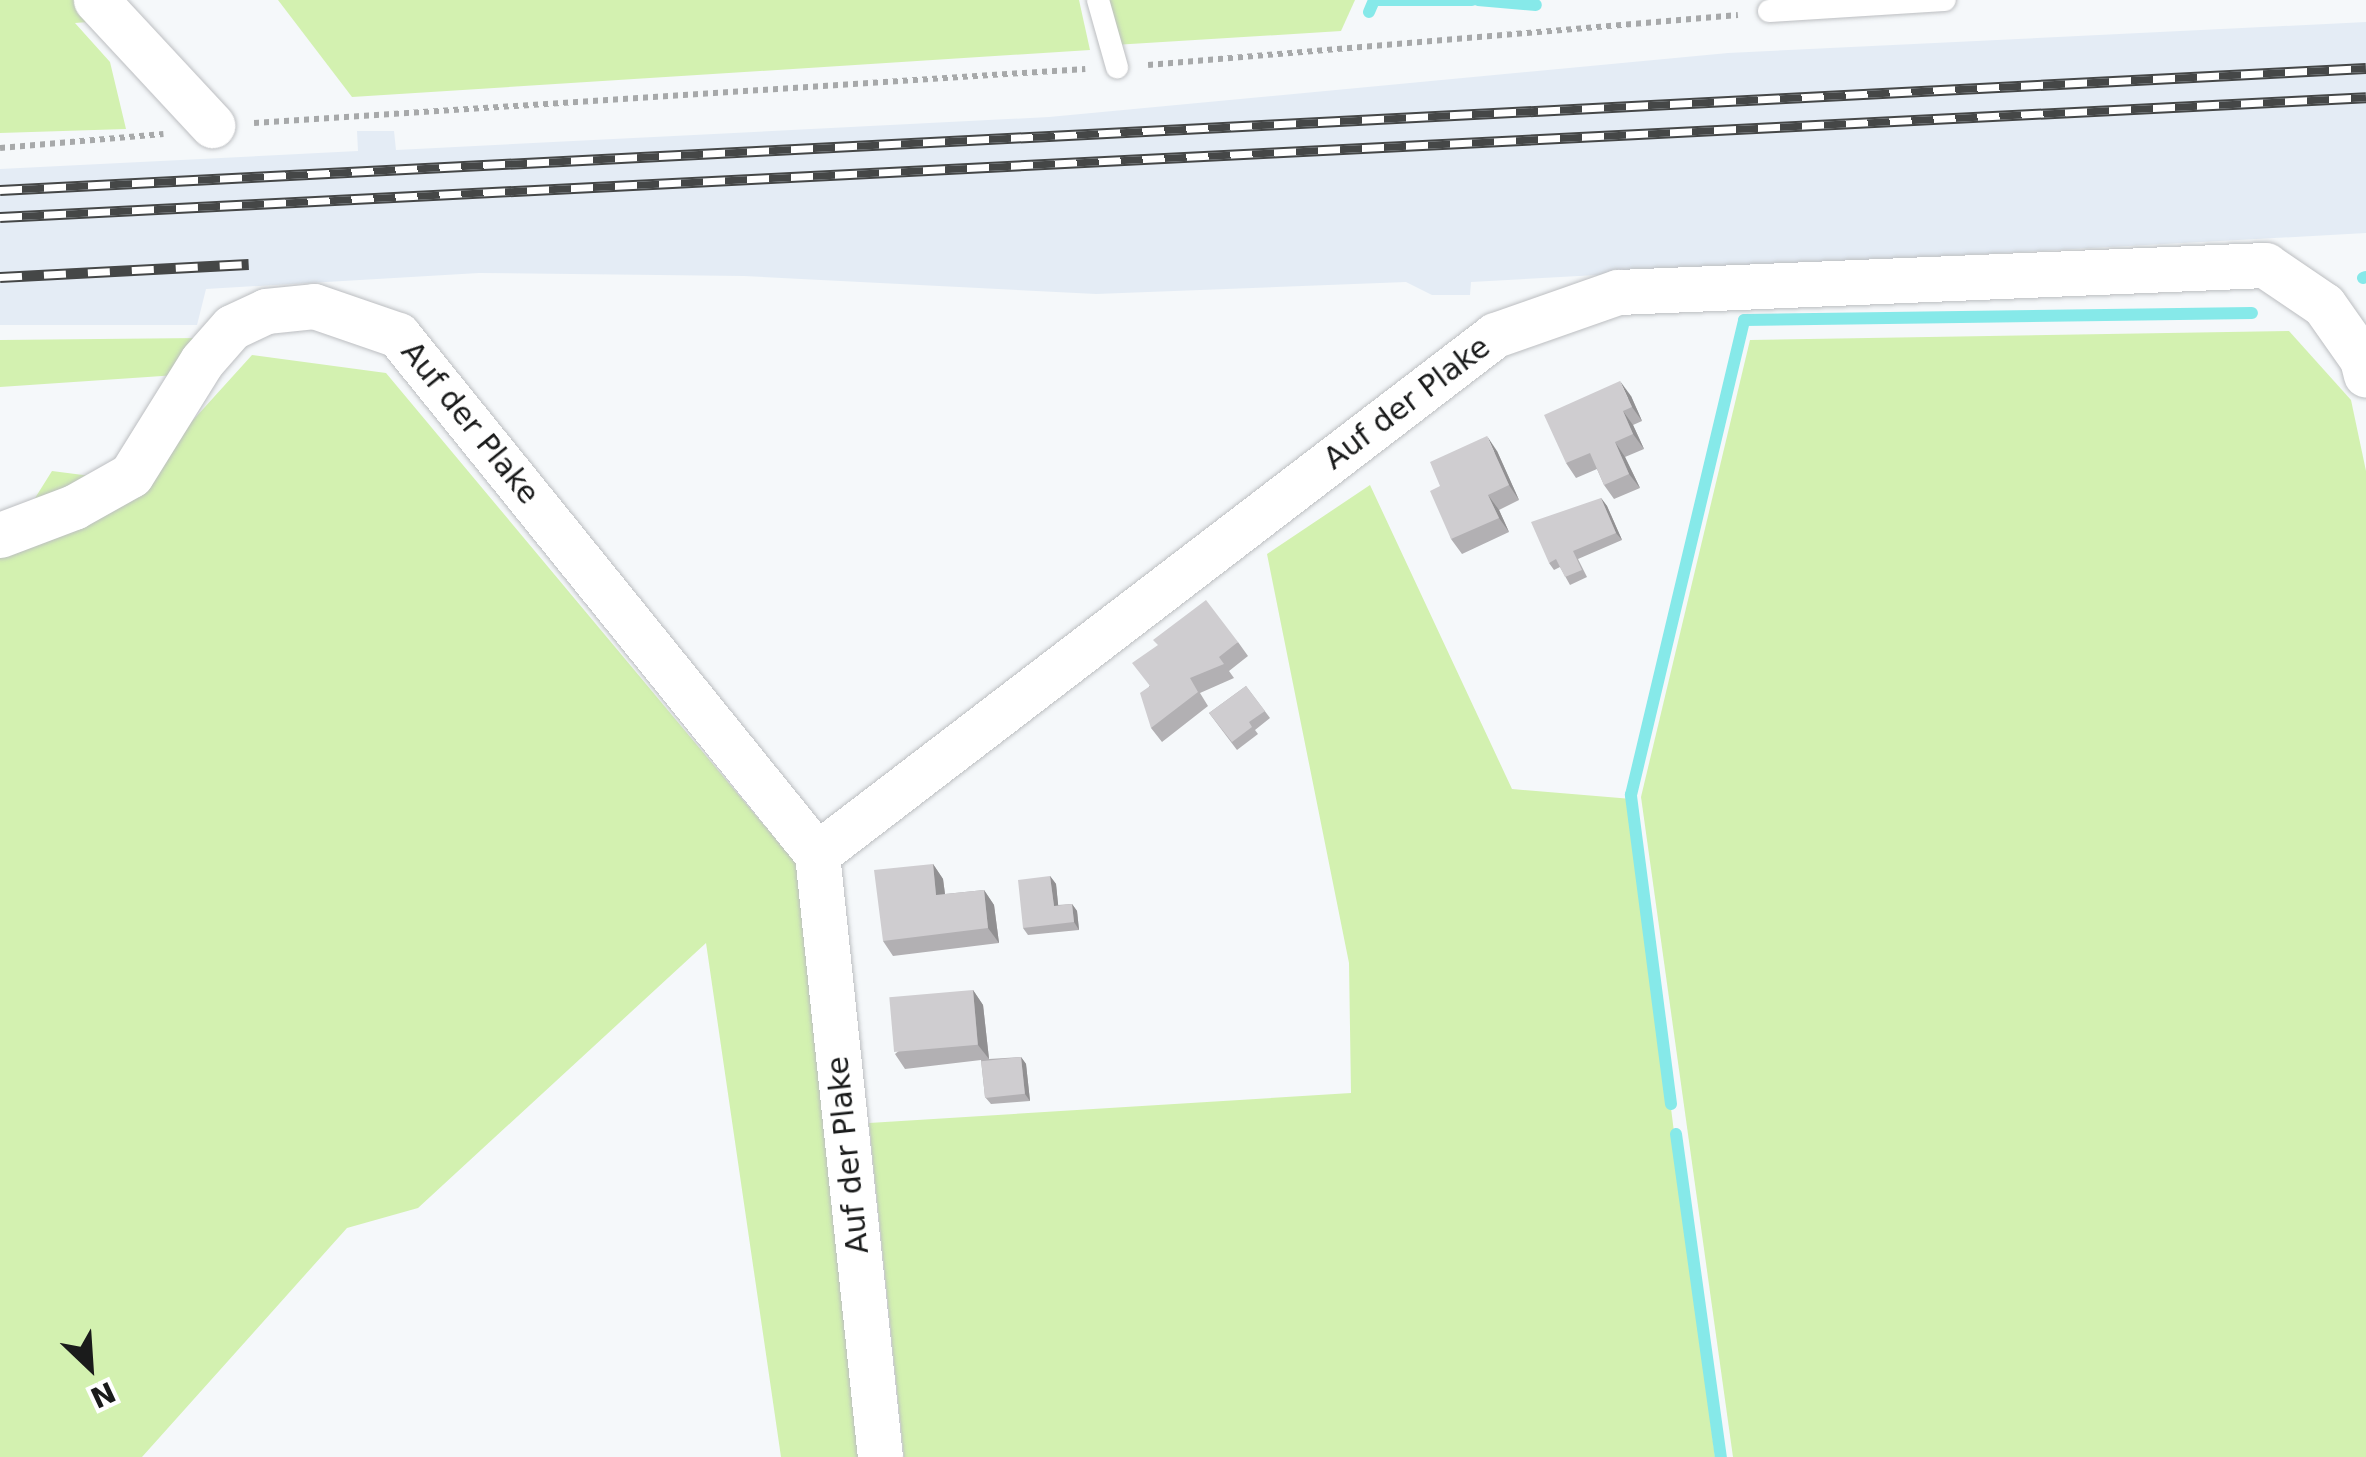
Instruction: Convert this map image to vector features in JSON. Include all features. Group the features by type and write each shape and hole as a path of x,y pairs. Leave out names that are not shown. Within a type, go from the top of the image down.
{"street":[{"path":"96,0 212,125"},
{"name":"Auf der Plake","path":"816,854 1495,335 1618,292 2265,265 2324,304 2366,375"},
{"name":"Auf der Plake","path":"0,535 74,507 131,474 202,361 232,327 266,311 314,306 398,335 816,854 880,1457"}],"lane":[{"path":"1098,0 1117,67"},
{"path":"1769,11 1945,0"}],"path":[{"path":"0,148 124,142 212,125 1117,67 1612,30 1769,11"}],"shaded area":[{"path":"2366,22 2366,233 1471,282 1470,295 1432,295 1406,282 1096,294 744,276 479,273 206,289 197,325 0,325 0,169 358,151 357,131 394,131 396,150 1049,117 1728,53"}],"green space":[{"path":"0,0 81,0 100,21 75,23 110,62 126,129 0,133"},
{"path":"278,0 1079,0 1090,50 352,97"},
{"path":"1103,0 1355,0 1341,31 1114,45"},
{"path":"2289,331 2351,400 2366,471 2366,1457 1733,1457 1641,797 1750,340"},
{"path":"199,338 177,375 0,387 0,340"},
{"path":"252,355 386,373 804,873 859,1457 781,1457 706,943 418,1208 347,1228 142,1457 0,1457 0,554 52,471 137,482"},
{"path":"1370,485 1512,789 1632,799 1715,1457 904,1457 869,1123 1351,1093 1349,963 1267,554"}],"building":[{"path":"1620,381 1632,407 1623,411 1633,434 1615,442 1629,474 1604,485 1590,453 1566,463 1544,415"},
{"path":"1487,436 1509,485 1488,495 1499,518 1451,539 1430,491 1440,486 1430,462"},
{"path":"1601,498 1616,533 1573,551 1582,570 1565,577 1556,559 1549,563 1531,522"},
{"path":"1206,600 1238,642 1219,657 1224,664 1190,678 1198,692 1151,728 1140,693 1150,686 1132,663 1158,645 1153,640"},
{"path":"1246,686 1265,711 1232,742 1209,713"},
{"path":"933,864 936,895 984,890 988,928 883,941 874,870"},
{"path":"1050,876 1054,906 1072,904 1074,922 1023,928 1018,880"},
{"path":"973,990 978,1045 894,1052 889,997"},
{"path":"1021,1057 1025,1094 985,1098 981,1061"}],"waterway":[{"path":"1369,12 1374,0 1472,0"},
{"path":"1478,0 1536,5"},
{"path":"1671,1104 1631,795 1744,320 2252,313"},
{"path":"1676,1134 1721,1457"}],"railway":[{"path":"0,190 2366,68"},
{"path":"0,217 2366,97"},
{"path":"0,277 249,264"}]}
